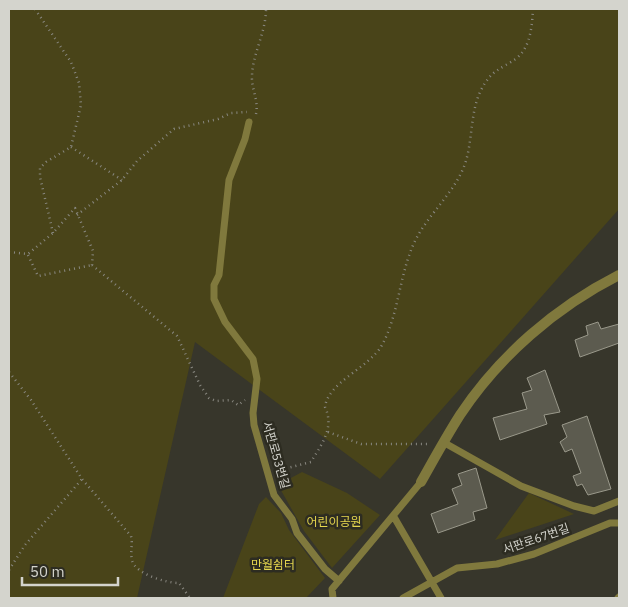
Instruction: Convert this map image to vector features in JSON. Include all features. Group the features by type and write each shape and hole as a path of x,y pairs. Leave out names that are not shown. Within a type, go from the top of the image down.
{"street":[{"path":"421,482 443,442 477,391 532,332 591,289 619,275"}],"lane":[{"name":"서판로53번길","path":"250,122 229,180 219,275 214,285 214,299 225,322 253,359 256,379 254,425 274,495 292,519 297,533 324,569 339,581"},
{"path":"443,442 521,486 574,506 594,510 619,501"},
{"path":"333,598 332,589 394,518 421,482"},
{"path":"394,518 441,598"},
{"name":"서판로67번길","path":"403,598 456,568 497,564 534,554 610,523 619,523"}],"path":[{"path":"36,9 72,62 79,83 81,105 71,147 46,162 40,168 40,178 53,233"},
{"path":"77,214 122,180 137,161 174,129 218,119 231,113 246,112 254,118 258,103 252,72 264,26 266,9"},
{"path":"268,472 311,462 328,432 328,418 324,408 327,396 370,361 382,346 393,316 414,243 465,165 471,143 475,110 482,89 494,70 518,57 528,43 533,9"},
{"path":"71,147 122,180"},
{"path":"9,252 28,254 53,233 75,208 93,251 92,265"},
{"path":"28,254 38,276 92,265"},
{"path":"92,265 177,336 200,385 209,398 216,401 231,400 241,405 255,390"},
{"path":"9,372 31,400 82,479 131,536 134,565 159,580 179,583 190,598"},
{"path":"328,432 361,444 423,445 443,442"},
{"path":"9,570 31,538 82,479"}],"green space":[{"path":"9,9 619,9 619,209 380,479 195,342 137,598 9,598"},
{"name":"어린이공원","path":"302,472 347,493 380,515 332,568 304,531 278,485"},
{"path":"529,493 574,514 495,540"},
{"name":"만월쉼터","path":"266,497 281,513 289,530 325,578 306,598 223,598 259,504"}],"building":[{"path":"598,322 601,329 619,324 619,343 580,357 575,340 588,335 586,326"},
{"path":"545,370 560,412 544,415 547,424 500,440 493,418 527,409 522,393 532,390 527,378"},
{"path":"587,416 611,489 588,495 582,484 577,486 573,476 581,473 572,449 565,452 560,442 567,437 562,425"},
{"path":"476,468 487,508 473,512 475,520 438,533 431,514 458,504 452,489 462,485 458,474"}]}
